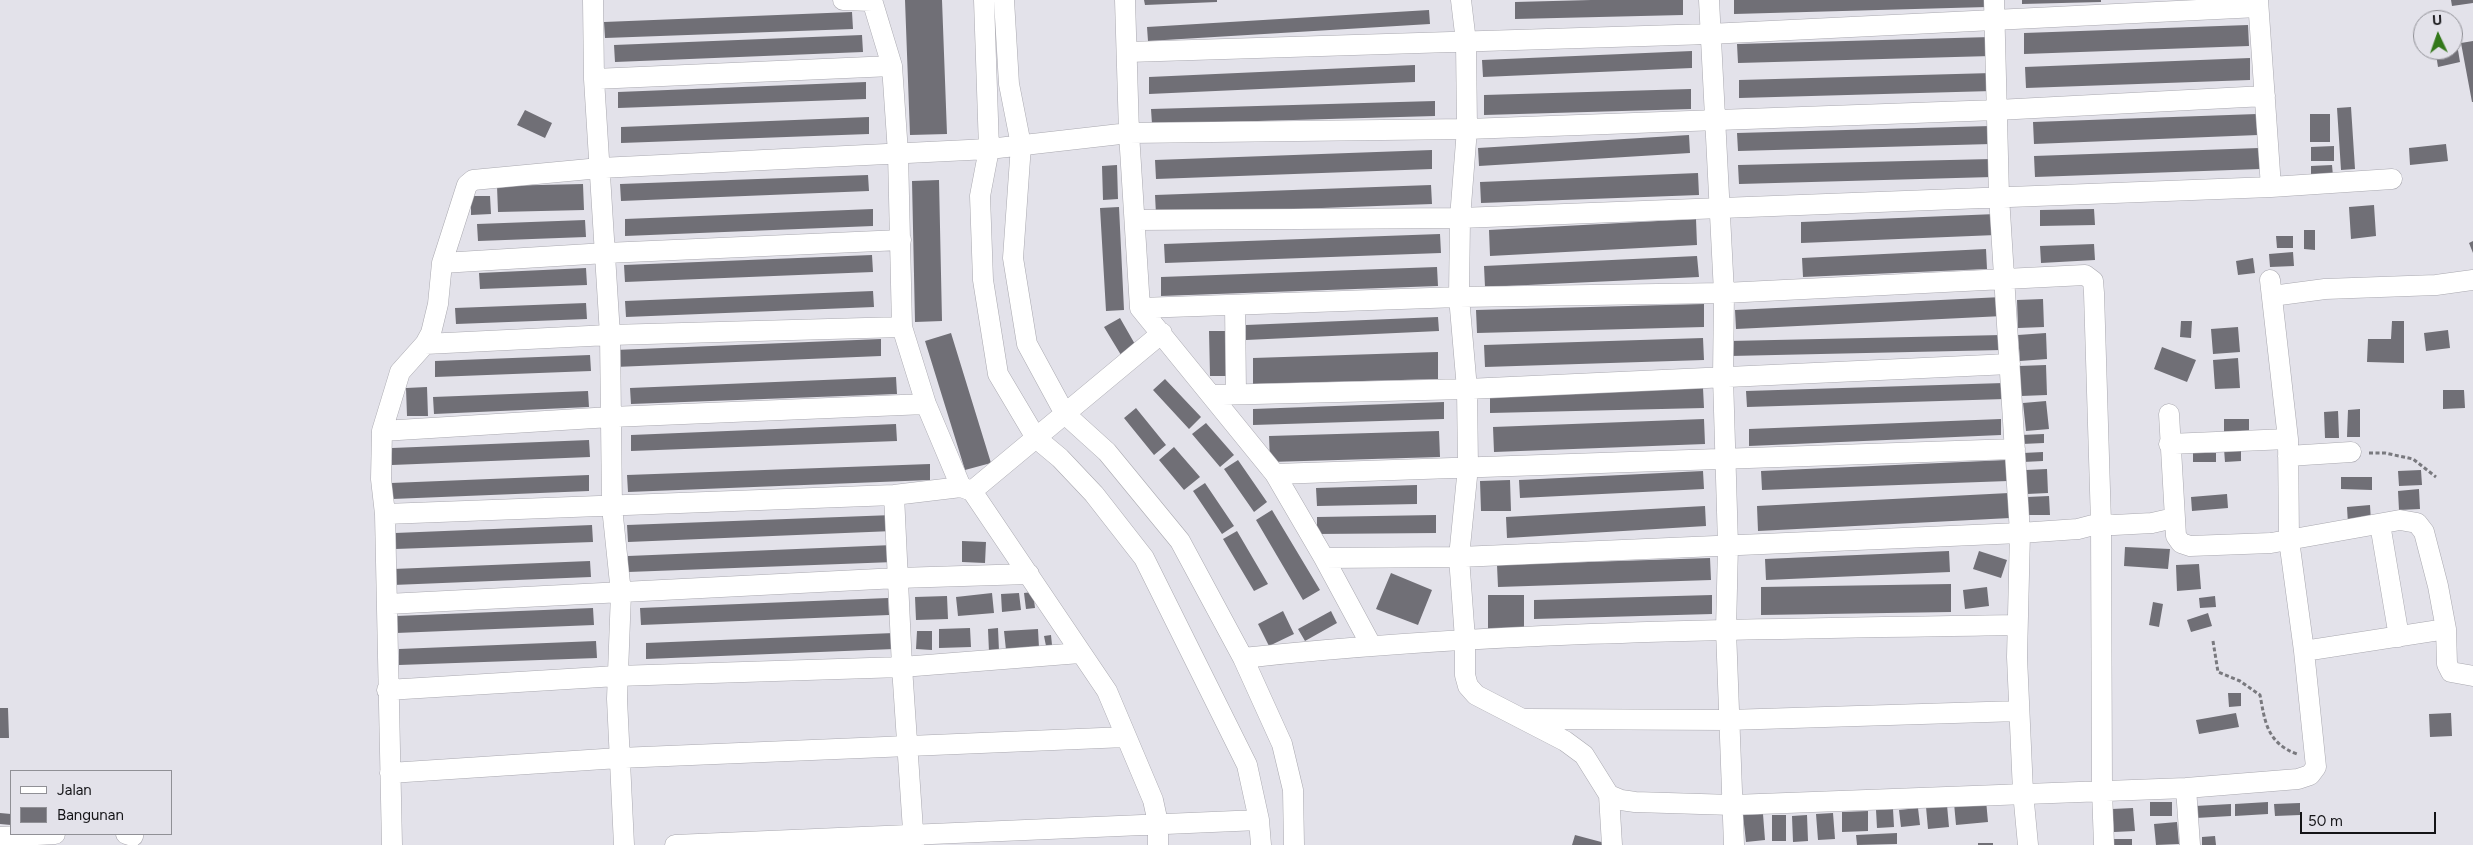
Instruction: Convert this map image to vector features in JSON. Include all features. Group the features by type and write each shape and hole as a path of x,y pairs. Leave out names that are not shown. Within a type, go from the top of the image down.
{"street":[{"path":"593,0 594,79 610,335 612,507 621,593 617,676 624,845"},
{"path":"843,0 872,0 892,66 898,153 902,327 926,404 966,489 1029,574 1107,691 1153,800 1158,823 1158,845"},
{"path":"984,0 989,149 980,196 982,262 983,280 998,374 1036,438 1060,458 1094,494 1144,558 1247,765 1259,820 1261,845"},
{"path":"1004,0 1009,84 1021,145 1013,258 1027,344 1065,414 1107,452 1180,540 1242,658 1282,744 1293,790 1294,845"},
{"path":"1125,0 1129,133 1140,308 1275,474 1324,558 1371,645"},
{"path":"1462,0 1466,42 1467,129 1460,218 1459,297 1467,388 1468,467 1459,557 1465,638 1465,675 1468,686 1476,695 1565,741 1584,755 1610,795 1620,800 1734,805 2023,792 2186,788 2298,778 2310,775 2316,767 2304,652 2289,540 2288,447 2271,288 2325,289 2436,285 2473,280"},
{"path":"1709,0 1709,34 1717,121 1724,292 1723,378 1728,545 1726,630 1734,845"},
{"path":"1128,52 1709,34 1995,10 2258,4 2271,187"},
{"path":"1995,10 1999,196 2020,533 2019,711 2028,845"},
{"path":"594,79 892,66"},
{"path":"392,845 382,431 400,372 425,344 431,333 438,304 442,263 467,185 473,180 600,168 989,149 1129,133 1467,129 1717,121 1997,110 2265,96"},
{"path":"1135,220 1460,218 2271,187 2392,179"},
{"path":"442,263 606,253 901,240"},
{"path":"1140,308 1459,297 1724,292 2085,274 2093,281 2101,523 2104,845"},
{"path":"1235,305 1236,393"},
{"path":"425,344 610,335 902,327"},
{"path":"384,514 894,495 966,489 1036,438 1162,333"},
{"path":"1212,395 1467,388 2010,364"},
{"path":"382,431 611,417 926,404"},
{"path":"2169,414 2174,518 2176,536 2181,542 2190,546 2249,545 2407,520 2417,523 2424,532 2446,629 2447,664 2451,672 2473,676"},
{"path":"2170,444 2288,447 2351,452"},
{"path":"1275,474 2015,449"},
{"path":"894,495 913,839"},
{"path":"1324,558 1459,557 2020,533 2078,529 2101,523 2114,525 2152,523 2174,518"},
{"path":"2380,524 2399,637"},
{"path":"386,604 898,578 1029,574"},
{"path":"1242,658 1465,638 1726,630 2018,625"},
{"path":"2304,652 2446,629"},
{"path":"388,690 617,676 902,666 1080,653"},
{"path":"1524,719 1728,720 2019,711"},
{"path":"390,772 619,758 1126,737"},
{"path":"2186,788 2190,845"},
{"path":"1610,795 1612,845"},
{"path":"675,845 913,839 1158,823 1259,820"},
{"path":"0,837 37,835"}],"path":[{"path":"2351,452 2385,453 2413,459 2436,478"},
{"path":"2213,641 2218,672 2240,681 2260,695 2269,734 2286,750 2296,754 2315,756"}],"building":[{"path":"905,0 942,0 947,134 910,135"},
{"path":"1144,0 1217,0 1217,2 1145,5"},
{"path":"1683,0 1683,15 1515,19 1515,2"},
{"path":"1734,0 1987,0 1987,7 1734,14"},
{"path":"2022,0 2101,0 2101,2 2022,4"},
{"path":"2451,0 2473,0 2473,3 2452,6"},
{"path":"1429,10 1430,24 1148,41 1147,27"},
{"path":"852,12 853,29 605,38 604,22"},
{"path":"2248,25 2249,46 2024,54 2024,33"},
{"path":"862,35 863,52 615,62 614,45"},
{"path":"1991,37 1991,56 1738,63 1737,44"},
{"path":"2473,41 2473,102 2463,54 2463,43"},
{"path":"1692,51 1692,68 1483,77 1482,60"},
{"path":"2250,58 2250,80 2026,88 2025,67"},
{"path":"2437,60 2460,60 2460,62 2438,67"},
{"path":"1415,65 1415,82 1149,94 1149,77"},
{"path":"1992,73 1992,91 1739,98 1739,80"},
{"path":"866,82 866,99 618,108 618,92"},
{"path":"1691,89 1691,109 1484,115 1484,95"},
{"path":"1435,101 1435,116 1152,124 1151,109"},
{"path":"2351,107 2355,169 2341,170 2337,108"},
{"path":"525,110 552,123 545,138 517,125"},
{"path":"2257,114 2258,135 2034,144 2033,122"},
{"path":"2310,114 2330,114 2330,142 2310,142"},
{"path":"869,117 869,134 621,143 621,127"},
{"path":"1991,126 1991,144 1738,151 1737,133"},
{"path":"1689,135 1690,153 1479,166 1478,148"},
{"path":"2446,144 2448,161 2410,165 2409,148"},
{"path":"2334,146 2334,161 2311,161 2311,147"},
{"path":"2259,148 2260,169 2035,177 2034,156"},
{"path":"1432,150 1432,169 1156,179 1155,160"},
{"path":"1992,159 1992,177 1739,184 1738,165"},
{"path":"1117,165 1118,199 1103,200 1102,166"},
{"path":"2332,165 2333,176 2311,177 2311,166"},
{"path":"1698,173 1699,195 1481,203 1480,182"},
{"path":"868,175 869,191 621,201 620,184"},
{"path":"939,180 942,321 915,322 912,181"},
{"path":"583,184 584,210 498,212 497,186"},
{"path":"1431,185 1432,204 1156,214 1155,195"},
{"path":"471,196 490,196 491,214 471,215"},
{"path":"2374,205 2376,236 2351,239 2349,207"},
{"path":"1119,207 1124,310 1106,311 1100,208"},
{"path":"873,209 873,226 625,236 625,219"},
{"path":"2094,209 2095,225 2040,226 2040,210"},
{"path":"1996,214 1996,235 1801,243 1801,222"},
{"path":"1696,219 1697,245 1490,256 1489,230"},
{"path":"585,220 586,237 478,241 477,224"},
{"path":"2304,230 2315,230 2315,250 2304,249"},
{"path":"1440,234 1441,253 1165,263 1164,244"},
{"path":"2276,236 2293,236 2293,248 2277,248"},
{"path":"2473,241 2473,253 2469,243"},
{"path":"2094,244 2095,260 2041,263 2040,246"},
{"path":"1986,249 1987,269 1803,277 1802,258"},
{"path":"2293,252 2294,266 2270,267 2269,254"},
{"path":"872,255 873,272 625,282 624,265"},
{"path":"1697,256 1699,277 1485,287 1484,266"},
{"path":"2253,258 2255,273 2238,275 2236,261"},
{"path":"1437,267 1438,286 1161,296 1161,277"},
{"path":"586,268 587,285 480,289 479,273"},
{"path":"873,291 874,307 626,317 625,301"},
{"path":"2002,297 2003,316 1736,329 1735,310"},
{"path":"2043,299 2044,327 2018,328 2017,300"},
{"path":"586,303 587,319 456,324 455,308"},
{"path":"1704,304 1704,327 1477,333 1476,310"},
{"path":"1438,317 1439,331 1246,340 1246,325"},
{"path":"1120,318 1136,346 1121,355 1104,327"},
{"path":"2181,321 2192,321 2191,338 2180,337"},
{"path":"2392,321 2404,321 2404,363 2367,362 2368,339 2391,339"},
{"path":"2238,327 2240,352 2213,354 2211,329"},
{"path":"2448,330 2450,348 2426,351 2424,333"},
{"path":"1209,331 1229,331 1230,376 1210,376"},
{"path":"951,333 991,463 965,470 925,341"},
{"path":"2046,333 2047,359 2020,361 2018,335"},
{"path":"2002,335 2002,350 1730,356 1729,341"},
{"path":"1703,338 1704,360 1485,367 1484,345"},
{"path":"881,339 881,356 615,367 615,350"},
{"path":"2162,347 2196,360 2187,382 2154,369"},
{"path":"1438,352 1438,379 1253,384 1253,358"},
{"path":"590,355 591,371 435,377 435,361"},
{"path":"2238,358 2240,388 2215,389 2213,360"},
{"path":"2046,365 2047,395 2021,396 2019,366"},
{"path":"896,377 897,394 631,404 630,388"},
{"path":"1165,379 1201,417 1189,429 1153,390"},
{"path":"2004,383 2005,399 1747,407 1746,391"},
{"path":"427,387 428,416 407,416 406,388"},
{"path":"1703,388 1704,408 1490,413 1490,393"},
{"path":"2443,390 2464,390 2465,408 2443,409"},
{"path":"588,391 589,407 434,414 433,397"},
{"path":"2046,401 2049,429 2026,431 2023,403"},
{"path":"1444,402 1444,419 1253,425 1253,409"},
{"path":"1136,408 1166,445 1154,455 1124,418"},
{"path":"2360,409 2360,437 2347,437 2348,410"},
{"path":"2338,411 2339,438 2325,438 2324,412"},
{"path":"1704,419 1705,444 1494,452 1493,427"},
{"path":"2001,419 2001,435 1749,446 1749,429"},
{"path":"2224,419 2249,419 2249,439 2224,439"},
{"path":"1206,423 1234,455 1220,467 1192,434"},
{"path":"896,424 897,441 631,451 631,435"},
{"path":"1439,431 1440,457 1270,462 1269,436"},
{"path":"2044,434 2044,443 2022,444 2021,435"},
{"path":"589,440 590,457 392,465 392,448"},
{"path":"1174,447 1200,477 1184,490 1159,460"},
{"path":"2241,448 2241,461 2225,462 2224,449"},
{"path":"2043,452 2043,461 2023,462 2023,453"},
{"path":"2193,453 2216,453 2216,462 2193,462"},
{"path":"1238,460 1267,502 1254,512 1224,469"},
{"path":"2007,460 2008,481 1762,490 1761,471"},
{"path":"930,464 930,480 628,492 627,475"},
{"path":"2047,469 2048,493 2027,494 2026,470"},
{"path":"2421,470 2422,485 2399,486 2398,471"},
{"path":"1703,471 1704,489 1520,498 1519,480"},
{"path":"589,475 589,491 392,499 391,483"},
{"path":"2341,477 2372,477 2372,490 2341,489"},
{"path":"1510,480 1511,511 1481,511 1480,481"},
{"path":"1205,483 1234,526 1222,534 1193,491"},
{"path":"1417,485 1417,504 1317,506 1316,488"},
{"path":"2419,489 2420,509 2399,510 2398,491"},
{"path":"2009,493 2010,518 1758,531 1757,506"},
{"path":"2227,494 2228,508 2192,511 2191,497"},
{"path":"2049,496 2050,515 2027,515 2027,497"},
{"path":"2370,505 2371,522 2348,524 2347,507"},
{"path":"1705,506 1706,526 1507,538 1506,517"},
{"path":"1272,510 1320,590 1303,600 1256,520"},
{"path":"893,515 893,531 628,542 627,525"},
{"path":"1436,515 1436,533 1317,534 1317,517"},
{"path":"592,525 593,542 395,549 395,533"},
{"path":"1237,531 1268,584 1254,591 1223,539"},
{"path":"962,541 986,542 985,563 962,562"},
{"path":"893,545 894,562 628,572 628,556"},
{"path":"2125,547 2170,549 2168,569 2124,566"},
{"path":"1949,551 1950,572 1766,580 1765,559"},
{"path":"1979,551 2007,560 2001,578 1973,569"},
{"path":"1710,558 1711,580 1498,587 1497,565"},
{"path":"590,561 591,577 393,585 393,569"},
{"path":"2199,564 2201,589 2177,591 2176,565"},
{"path":"1391,573 1432,590 1418,625 1376,609"},
{"path":"1951,584 1951,612 1761,615 1761,587"},
{"path":"1987,587 1989,606 1965,609 1963,590"},
{"path":"1033,592 1035,608 1026,609 1024,593"},
{"path":"992,593 994,613 958,616 956,597"},
{"path":"1019,593 1021,610 1002,612 1001,594"},
{"path":"1488,595 1524,595 1524,631 1488,630"},
{"path":"1712,595 1712,614 1534,619 1534,600"},
{"path":"947,596 948,619 916,620 915,597"},
{"path":"2215,596 2216,607 2200,608 2199,598"},
{"path":"888,598 889,615 641,625 640,608"},
{"path":"2153,602 2163,604 2159,627 2149,625"},
{"path":"593,608 594,625 396,633 396,616"},
{"path":"1283,611 1294,634 1269,646 1258,624"},
{"path":"1331,611 1337,623 1305,641 1298,629"},
{"path":"2208,613 2212,626 2191,632 2187,620"},
{"path":"970,628 971,647 939,648 939,629"},
{"path":"998,628 999,651 989,652 988,629"},
{"path":"1038,629 1039,648 1006,650 1004,631"},
{"path":"917,631 932,631 932,650 916,649"},
{"path":"894,633 894,649 646,659 646,643"},
{"path":"1051,635 1052,645 1046,646 1044,636"},
{"path":"596,641 597,658 399,665 399,649"},
{"path":"2228,693 2241,693 2241,706 2229,707"},
{"path":"0,708 8,708 9,738 0,738"},
{"path":"2236,713 2239,727 2199,734 2196,720"},
{"path":"2451,713 2452,736 2430,737 2429,714"},
{"path":"1986,800 1988,822 1956,825 1954,803"},
{"path":"2150,802 2172,802 2172,816 2150,816"},
{"path":"2268,802 2268,814 2235,816 2235,804"},
{"path":"2300,803 2300,815 2275,816 2274,804"},
{"path":"2231,804 2231,816 2196,818 2195,806"},
{"path":"1947,805 1949,827 1928,829 1926,807"},
{"path":"1918,808 1920,825 1901,827 1899,810"},
{"path":"2133,808 2135,831 2114,832 2112,809"},
{"path":"1893,809 1894,827 1877,828 1876,810"},
{"path":"1868,811 1868,831 1842,832 1842,812"},
{"path":"0,813 10,814 10,825 0,824"},
{"path":"1833,813 1835,839 1818,840 1816,814"},
{"path":"1763,814 1765,840 1746,842 1743,815"},
{"path":"1772,815 1786,815 1786,841 1772,841"},
{"path":"1807,815 1808,841 1793,842 1792,816"},
{"path":"2177,822 2179,844 2156,845 2154,824"},
{"path":"1897,833 1897,844 1857,845 1856,835"},
{"path":"1575,835 1605,843 1604,845 1572,845"},
{"path":"2215,836 2216,845 2202,845 2202,837"},
{"path":"2114,839 2132,839 2132,845 2114,845"},
{"path":"1978,843 1993,843 1993,845 1978,845"}]}
